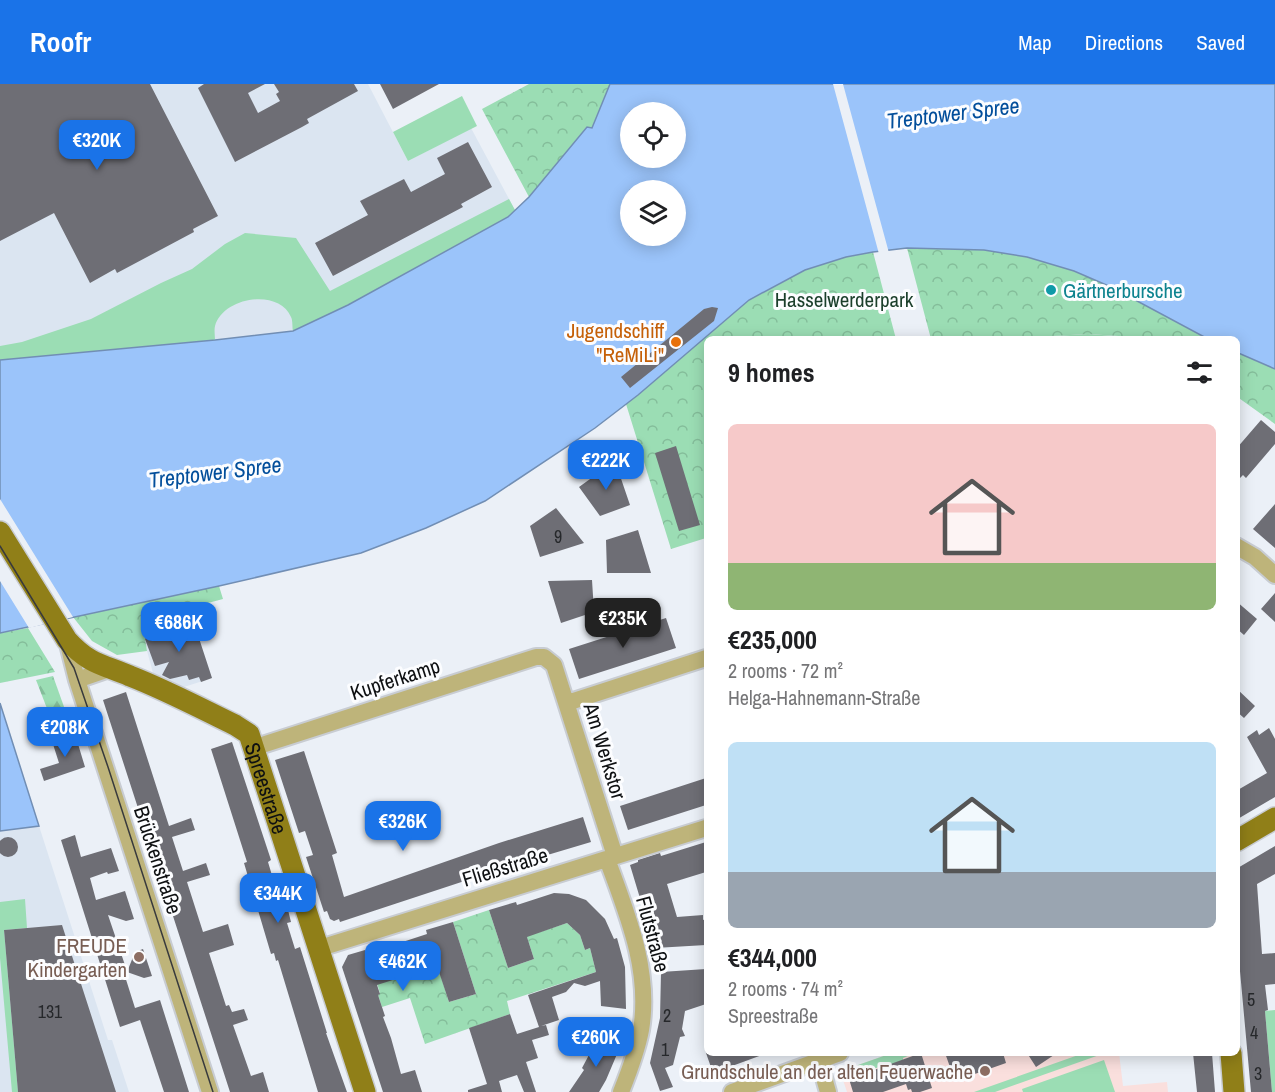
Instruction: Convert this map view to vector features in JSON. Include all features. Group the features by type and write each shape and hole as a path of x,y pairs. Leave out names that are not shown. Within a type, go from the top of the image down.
{"main road":[{"name":"Spreestraße","path":"0,532 67,640 81,656 128,675 244,729 249,734 365,1092"},
{"path":"1240,839 1275,818"},
{"path":"1231,1056 1234,1092"}],"street":[{"path":"1240,548 1275,575"},
{"name":"Brückenstraße","path":"67,640 76,680 210,1092"},
{"name":"Kupferkamp","path":"253,748 536,657 550,660"},
{"path":"567,703 704,659"},
{"name":"Am Werkstor","path":"550,660 554,665 567,703 611,857"},
{"path":"76,680 109,669"},
{"name":"Fließstraße","path":"317,949 704,829"},
{"name":"Flutstraße","path":"611,857 642,967 644,993 640,1032 621,1092"},
{"path":"732,1092 818,1057 828,1092"}],"shaded area":[{"path":"0,84 368,84 408,161 471,128 515,210 293,331 0,360"},
{"path":"194,623 212,678 184,687 153,673 144,633"},
{"path":"39,826 108,1040 112,1040 129,1092 0,1092 0,831"},
{"name":"Grundschule an der alten Feuerwache","path":"884,1056 1119,1056 1123,1086 1167,1082 1168,1092 847,1092 842,1077 858,1065"}],"green space":[{"path":"529,84 610,84 592,128 587,127 529,197 482,109"},
{"path":"462,96 477,126 408,161 393,132"},
{"path":"509,199 515,210 508,217 348,305 293,331 292,319 285,308 264,299 252,300 229,308 220,316 215,326 215,340 0,360 0,346 22,342 91,319 192,269 225,244 245,233 296,238 330,291"},
{"path":"907,248 984,250 1027,257 1074,271 1111,287 1202,336 1088,334 930,336"},
{"name":"Hasselwerderpark","path":"873,252 895,336 706,336 749,300 805,270 846,257"},
{"path":"1088,334 1116,336 1052,336"},
{"name":"Hasselwerderpark","path":"704,338 704,539 671,549 626,404"},
{"path":"1240,354 1275,369 1275,424 1240,399"},
{"path":"219,586 223,599 189,608 194,623 144,633 147,651 117,655 92,641 73,617"},
{"path":"28,628 55,672 0,683 0,633"},
{"path":"53,676 73,732 58,737 36,680"},
{"path":"25,899 27,928 4,930 18,1092 12,1092 0,958 0,902"},
{"path":"489,910 508,968 534,959 526,934 567,923 580,935 585,950 590,948 596,972 507,1001 510,1014 425,1044 410,998 382,1007 375,977 436,961 449,1002 476,994 453,922"},
{"path":"1275,1010 1275,1092 1272,1092 1265,1011"},
{"path":"884,1056 908,1056 903,1060 887,1066 886,1064 857,1076 855,1070 858,1065"},
{"path":"1076,1056 1097,1056 995,1092 974,1092"},
{"path":"1104,1060 1115,1092 1023,1092 1022,1089"}],"water":[{"name":"Treptower Spree","path":"610,84 1275,84 1275,369 1240,354 1240,336 1202,336 1111,287 1074,271 1027,257 984,250 907,248 846,257 805,270 749,300 707,336 704,336 704,339 638,395 595,428 485,501 426,528 361,553 0,633 0,360 293,331 348,305 508,217 529,197 587,127 592,128"},
{"path":"0,703 39,826 0,831"}],"pier":[{"path":"833,84 843,84 889,253 879,254"},
{"path":"0,499 73,617 29,628 0,581"}],"building":[{"path":"0,84 150,84 218,216 193,229 194,232 117,273 115,269 90,283 54,213 0,241"},
{"path":"204,84 265,84 248,93 258,113 280,101 276,94 279,92 274,84 354,84 358,91 307,119 309,123 235,162 198,88"},
{"path":"380,84 439,84 393,109"},
{"path":"468,142 492,187 461,204 463,207 333,276 315,243 368,215 360,201 404,179 411,192 445,174 437,158"},
{"name":"Jugendschiff \"ReMiLi\"","path":"718,308 714,321 630,388 621,377 704,309"},
{"path":"1261,420 1275,432 1275,444 1246,478 1243,475 1240,478 1240,444"},
{"path":"676,446 700,525 679,531 655,453"},
{"path":"615,461 630,505 600,516 579,487"},
{"path":"1275,504 1275,548 1253,529"},
{"path":"556,508 584,543 540,557 530,526"},
{"path":"638,530 651,573 607,573 606,540"},
{"path":"592,580 594,612 561,623 548,581"},
{"path":"1275,593 1275,622 1261,609"},
{"path":"1240,604 1257,619 1244,635 1240,632"},
{"path":"666,618 676,648 579,679 569,649"},
{"path":"194,623 212,678 201,682 199,677 189,680 187,675 170,679 162,675 169,662 155,666 145,639 148,635 167,629 168,632"},
{"path":"126,692 169,826 191,818 195,830 172,837 183,871 206,863 210,875 187,882 203,932 228,924 234,945 209,953 226,1006 229,1005 232,1012 244,1009 248,1020 233,1025 251,1076 263,1072 269,1092 230,1092 103,700"},
{"path":"1240,692 1255,706 1244,718 1240,714"},
{"path":"1269,728 1275,739 1275,797 1240,818 1240,789 1267,773 1247,737 1257,730 1259,735"},
{"path":"75,734 85,767 44,781 40,769 59,763 52,741"},
{"path":"232,742 271,860 268,862 283,912 288,910 291,922 287,923 295,949 300,947 347,1092 318,1092 278,960 276,961 274,953 271,954 244,863 247,862 211,749"},
{"path":"304,751 337,853 332,855 344,897 499,843 583,817 591,842 340,922 339,919 334,921 330,919 327,911 324,912 306,857 313,855 305,831 299,833 275,760"},
{"path":"704,779 704,806 628,830 620,806"},
{"path":"75,835 81,857 111,848 119,871 108,874 107,872 90,878 96,900 125,891 134,919 126,921 108,915 127,971 123,970 135,1008 160,1000 189,1092 164,1092 140,1020 120,1027 61,840"},
{"path":"4,838 12,838 17,843 17,851 12,856 4,856 -1,851 -1,843"},
{"path":"704,843 704,873 667,884 677,917 703,915 704,945 655,948 630,865 660,853 661,856"},
{"path":"1275,846 1275,874 1257,884 1262,954 1275,953 1275,984 1265,985 1272,1092 1251,1092 1240,971 1240,867"},
{"path":"554,893 569,894 586,900 605,919 614,939 617,938 625,967 626,1009 601,1006 600,981 585,986 574,983 566,992 552,997 559,1020 541,1026 546,1025 549,1035 532,1040 538,1058 526,1062 536,1092 524,1092 517,1075 499,1081 502,1092 468,1092 468,1090 487,1084 469,1028 510,1014 517,1034 539,1027 528,995 596,972 590,948 585,950 580,935 567,923 527,937 534,959 508,968 489,910 516,902 517,905"},
{"path":"453,922 476,994 449,1002 437,966 377,985 385,1016 383,1017 401,1074 415,1070 422,1092 383,1092 342,967 348,955 365,950 366,954 427,934 426,930"},
{"path":"62,925 116,1092 18,1092 4,930"},
{"path":"143,949 152,976 144,978 127,972 135,952"},
{"path":"704,969 704,1005 685,1011 682,1029 685,1036 680,1037 673,1065 665,1068 673,1087 660,1091 650,1063 660,1018 661,972"},
{"path":"597,1040 620,1047 606,1080 599,1092 569,1092 584,1070 582,1068"},
{"path":"707,1056 760,1056 713,1073"},
{"path":"913,1056 922,1056 932,1088 912,1092 911,1089 908,1090 906,1084 883,1092 853,1092 849,1079"},
{"path":"946,1056 1004,1056 1006,1063 955,1081"},
{"path":"1029,1056 1052,1056 1036,1067"},
{"path":"1193,1056 1212,1056 1215,1092 1197,1092"}],"tram line":[{"path":"0,546 74,668 213,1092"}],"place":[{"name":"Gärtnerbursche","path":"1051,290"},
{"name":"Jugendschiff \"ReMiLi\"","path":"676,342"},
{"name":"FREUDE Kindergarten","path":"139,957"},
{"name":"Grundschule an der alten Feuerwache","path":"985,1071"}]}
